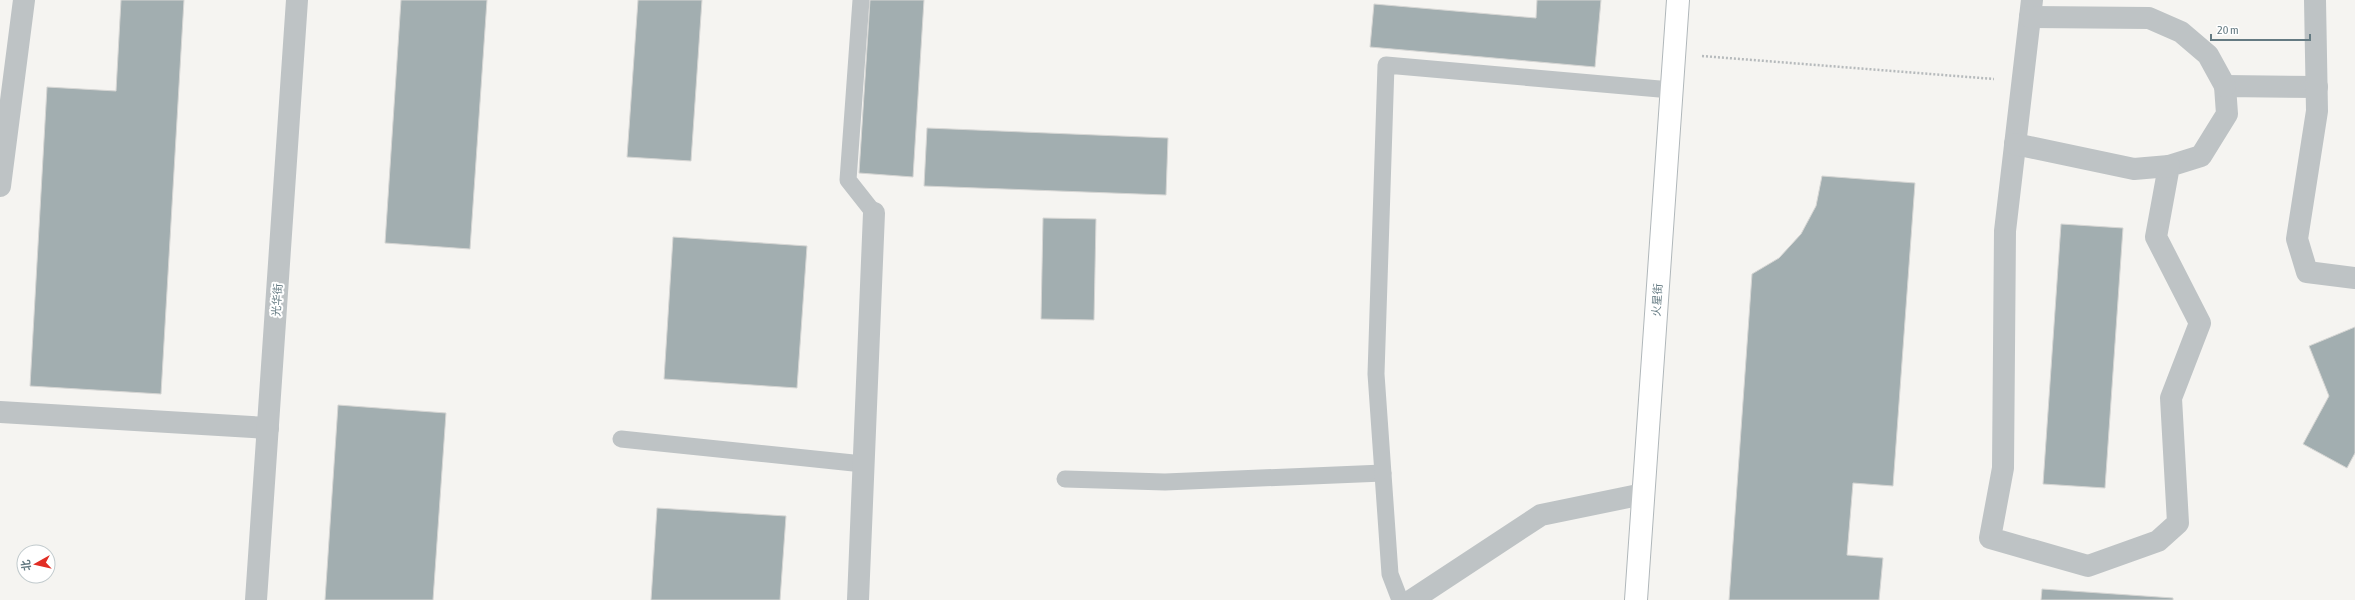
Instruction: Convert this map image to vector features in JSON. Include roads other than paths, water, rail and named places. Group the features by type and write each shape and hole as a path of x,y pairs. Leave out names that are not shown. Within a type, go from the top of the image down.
{"street":[{"path":"0,186 24,0"},
{"name":"光华街","path":"256,600 297,0"},
{"name":"火星街","path":"1636,600 1678,0"},
{"path":"2315,0 2317,111 2297,239 2307,272 2355,278"},
{"path":"2015,144 2134,169 2169,166 2201,156 2227,114 2225,86 2208,55 2181,32 2149,18 2031,8 2022,81 2005,230 2003,468 1990,538 2088,566 2158,542 2178,523 2171,398 2200,323 2156,237 2169,166"},
{"path":"2225,86 2317,88"},
{"path":"858,600 874,213"},
{"path":"0,412 268,428"},
{"path":"1412,600 1541,515 1643,494"}],"lane":[{"path":"861,0 848,180 874,213"},
{"path":"1400,600 1390,574 1376,374 1386,65 1671,90"},
{"path":"621,438 864,464"},
{"path":"1064,479 1165,482 1383,473"}]}
